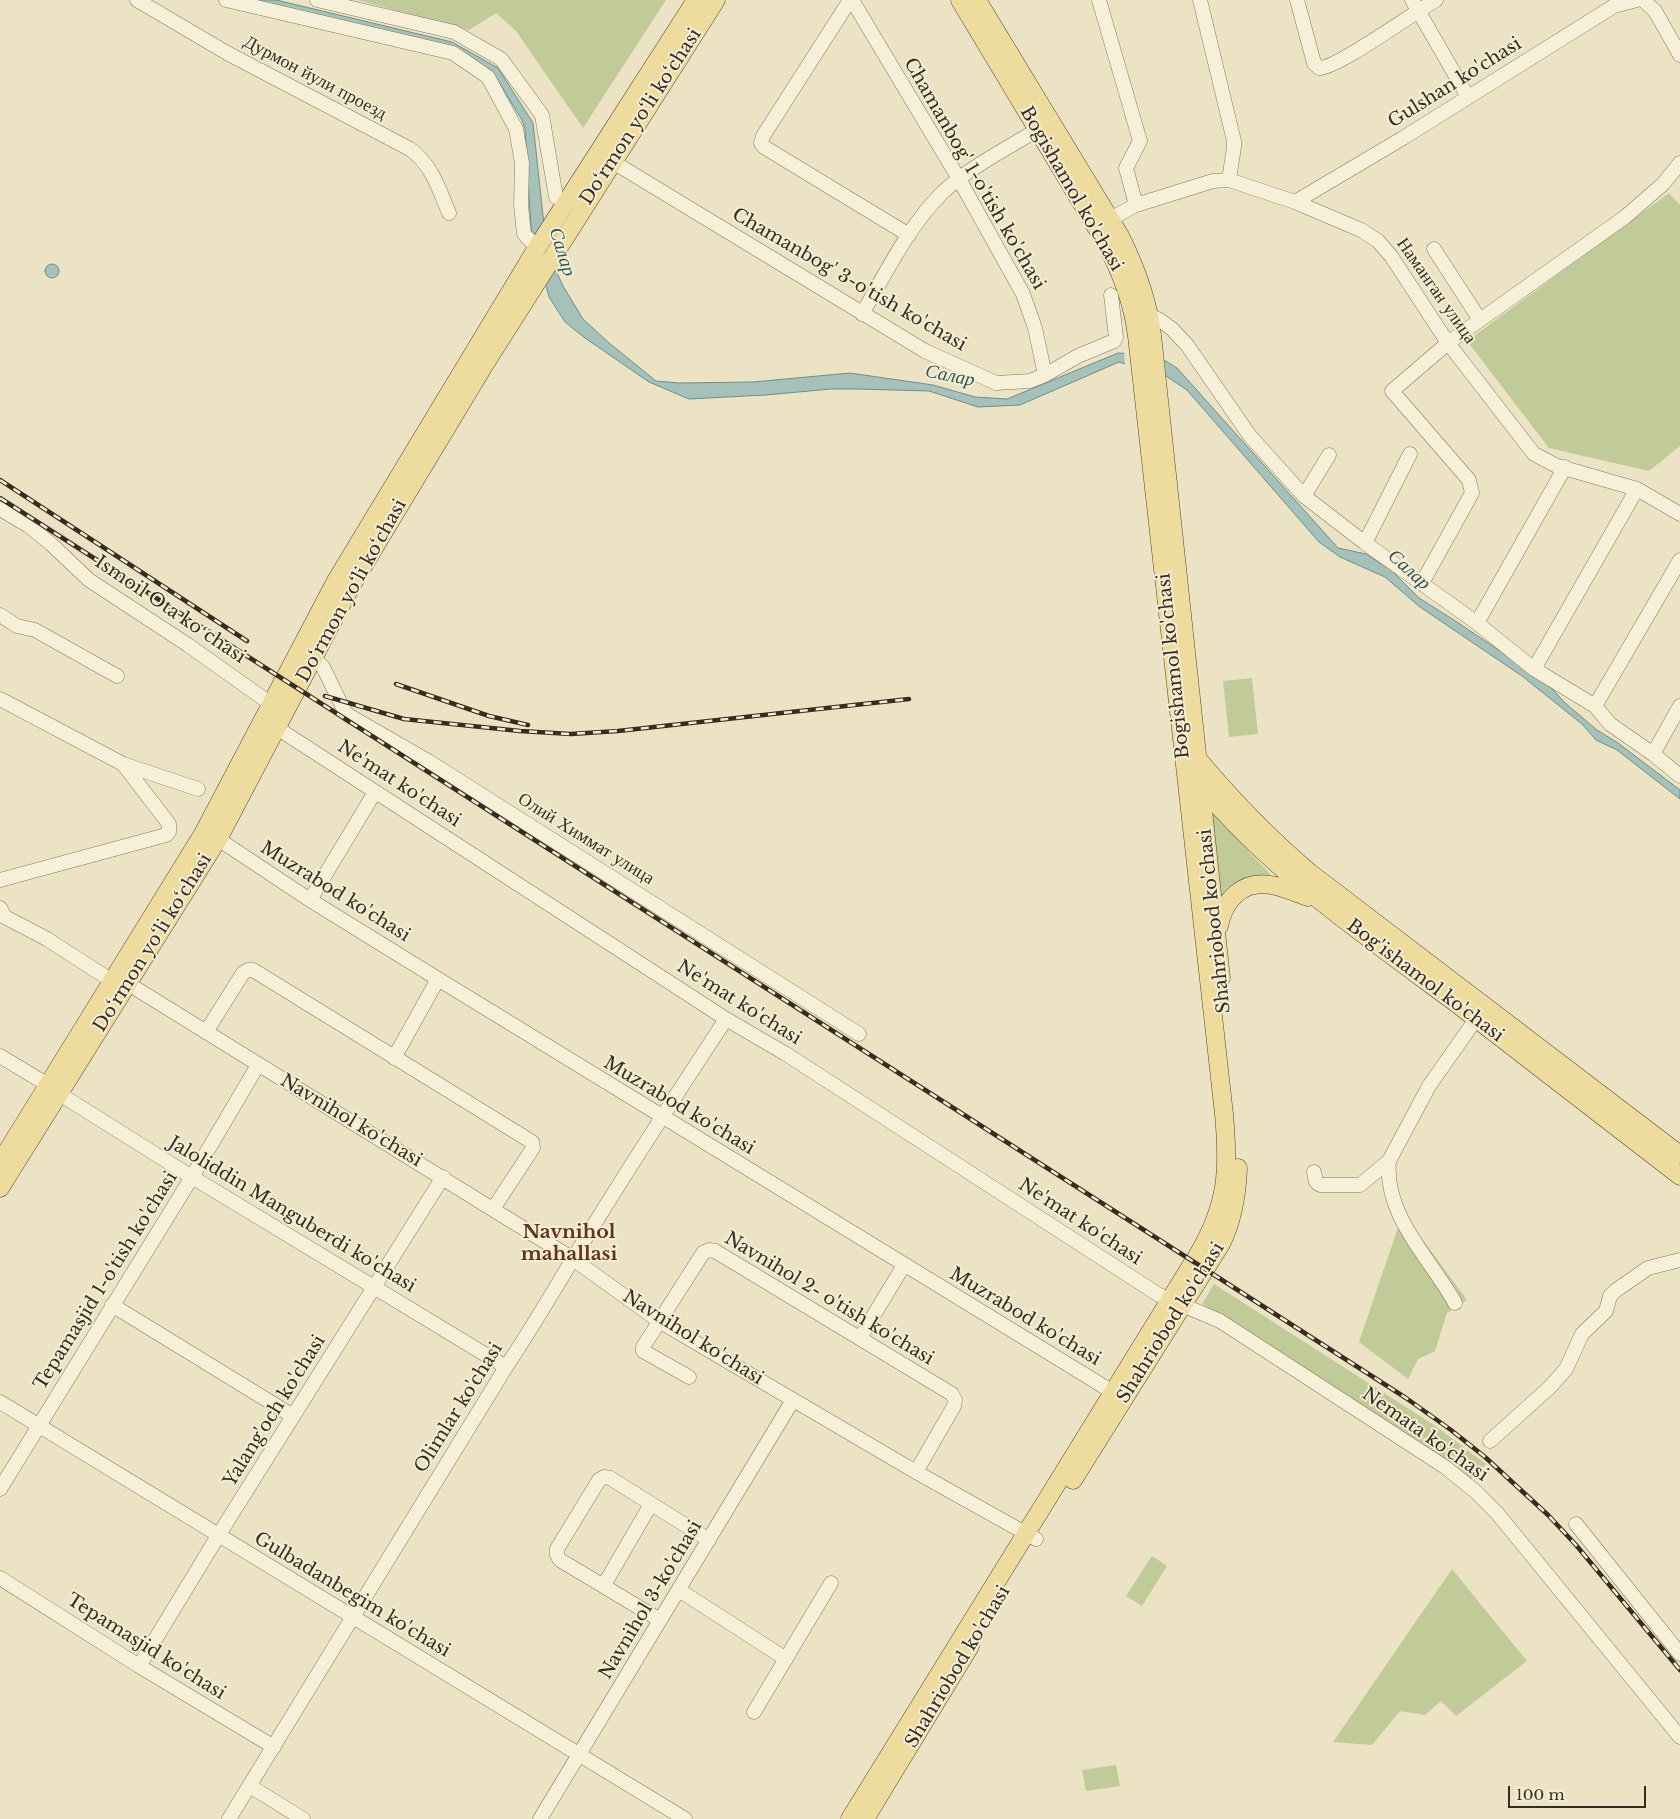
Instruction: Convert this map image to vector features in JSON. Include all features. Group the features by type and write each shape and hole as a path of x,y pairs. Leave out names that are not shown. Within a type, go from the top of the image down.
{"main road":[{"name":"Do‘rmon yo‘li ko‘chasi","path":"514,302 537,248 564,210 696,0"},
{"name":"Do‘rmon yo‘li ko‘chasi","path":"121,984 203,834 310,626 336,580 514,302 564,210 613,162 716,0"},
{"name":"Bogishamol ko'chasi","path":"960,0 1037,130 1136,271 1145,336 1192,763"},
{"name":"Bogishamol ko'chasi","path":"977,0 1103,223"},
{"name":"Do‘rmon yo‘li ko‘chasi","path":"0,1163 53,1089 218,839 351,586 488,343"},
{"name":"Shahriobod ko'chasi","path":"850,1819 1177,1303 1212,1261 1226,1234 1237,1190 1237,1128 1217,941 1199,831 1200,786 1192,763"},
{"name":"Shahriobod ko'chasi","path":"1177,1303 1220,1209 1227,1170 1224,1114 1192,763"},
{"name":"Bog'ishamol ko'chasi","path":"1192,763 1228,795 1275,842 1476,1018 1551,1067"},
{"name":"Bog'ishamol ko'chasi","path":"1200,786 1269,858 1319,901 1397,950 1592,1098 1680,1156"},
{"path":"1217,941 1220,920 1225,906 1235,895 1248,887 1260,884 1273,885 1319,901"},
{"name":"Do‘rmon yo‘li ko‘chasi","path":"0,1188 53,1089"},
{"name":"Bog'ishamol ko'chasi","path":"1592,1098 1680,1176"},
{"name":"Shahriobod ko'chasi","path":"865,1819 1031,1536"}],"street":[{"name":"Дурмон йули проезд","path":"138,0 227,53 410,149 428,167 449,213"},
{"path":"226,0 453,54 488,77 516,129 522,163 521,205 524,234 537,248"},
{"path":"317,0 454,32 501,59 542,115 564,210"},
{"path":"851,0 763,136 761,143 764,147 909,235"},
{"name":"Chamanbog' 1-o'tish ko'chasi","path":"851,0 959,179 1023,294 1035,328 1045,375"},
{"path":"1099,0 1140,141 1126,168 1136,206"},
{"path":"1200,0 1234,141 1229,180"},
{"path":"1297,0 1309,52 1314,63 1319,68 1324,68 1349,56 1415,5 1436,0"},
{"name":"Gulshan ko'chasi","path":"1295,202 1614,6 1637,0"},
{"path":"1642,0 1655,11 1680,55"},
{"path":"1415,5 1468,97"},
{"path":"862,314 909,235 942,194 959,179 1037,130"},
{"name":"Chamanbog' 3-o'tish ko'chasi","path":"613,162 925,351 996,383 1030,381 1045,375 1078,356 1114,341 1116,337 1111,295"},
{"path":"1422,583 1472,493 1469,480 1392,391 1448,343 1625,217 1663,184 1680,163"},
{"name":"Наманган улица","path":"1103,223 1136,206 1213,181 1229,180 1295,202 1361,230 1378,241 1391,256 1448,343 1534,454 1549,463 1637,489 1680,514"},
{"path":"1434,249 1480,320"},
{"path":"1142,316 1172,329 1188,345 1250,436 1304,496 1365,543 1477,623 1534,669 1595,706 1610,724 1653,754 1680,776"},
{"path":"1365,543 1410,454"},
{"path":"1304,496 1329,456"},
{"path":"1477,623 1565,467"},
{"path":"1534,669 1637,489"},
{"name":"Ismoil Ota koʻchasi","path":"0,510 29,526 89,580 188,645 271,704"},
{"path":"1595,706 1680,560"},
{"path":"0,616 17,626 35,630 117,676"},
{"name":"Олий Химмат улица","path":"313,657 324,668 344,710 348,714 428,761 859,1034"},
{"path":"0,699 123,764 198,789"},
{"path":"1653,754 1680,706"},
{"name":"Ne'mat ko'chasi","path":"277,728 286,732 375,792 726,1019 786,1054 1159,1295 1177,1303"},
{"path":"0,880 166,835 169,832 169,824 123,764"},
{"path":"310,900 375,792"},
{"name":"Muzrabod ko'chasi","path":"218,839 310,900 1119,1396"},
{"name":"Navnihol ko'chasi","path":"0,908 5,917 47,939 206,1032 443,1177 573,1259 659,1322 916,1472 1031,1536"},
{"path":"206,1032 243,973 253,970 532,1142 533,1148 493,1209"},
{"path":"394,1058 438,979"},
{"path":"1314,1172 1316,1182 1320,1185 1360,1185 1389,1161 1429,1086 1476,1018"},
{"name":"Olimlar ko'chasi","path":"229,1819 506,1367 550,1300 573,1259 726,1019"},
{"name":"Jaloliddin Manguberdi ko'chasi","path":"0,1056 192,1178 506,1367"},
{"name":"Tepamasjid 1-o'tish ko'chasi","path":"0,1489 192,1178 258,1065"},
{"path":"1389,1161 1388,1176 1394,1204 1415,1243 1455,1303"},
{"name":"Yalang'och ko'chasi","path":"139,1666 218,1536 443,1177"},
{"name":"Navnihol 2- o'tish ko'chasi","path":"689,1378 643,1351 642,1347 703,1253 708,1250 715,1252 952,1394 955,1400 954,1406 916,1472"},
{"path":"1490,1441 1550,1387 1566,1369 1582,1334 1606,1311 1610,1296 1614,1291 1648,1268 1680,1260"},
{"path":"860,1338 904,1265"},
{"name":"Nemata ko'chasi","path":"1177,1303 1220,1321 1433,1459 1472,1488 1497,1513 1680,1737"},
{"path":"112,1305 293,1416"},
{"name":"Navnihol 3-ko'chasi","path":"540,1819 793,1400"},
{"name":"Gulbadanbegim ko'chasi","path":"0,1402 38,1427 685,1819"},
{"path":"660,1620 560,1560 556,1555 557,1548 599,1480 604,1477 610,1478 709,1540"},
{"path":"604,1585 651,1504"},
{"path":"1576,1524 1680,1654"},
{"name":"Tepamasjid ko'chasi","path":"0,1578 139,1666 274,1747"},
{"path":"754,1712 831,1584"},
{"path":"679,1590 786,1659"},
{"path":"250,1786 303,1819"}],"green space":[{"path":"357,0 666,0 583,128 516,31 496,13 469,30"},
{"path":"1669,193 1680,205 1680,446 1649,471 1549,448 1467,341"},
{"path":"1252,678 1258,734 1229,737 1223,681"},
{"path":"1212,812 1271,875 1254,877 1220,897"},
{"path":"1403,1213 1467,1300 1447,1313 1435,1351 1418,1359 1408,1379 1359,1342"},
{"path":"1214,1284 1434,1425 1486,1464 1470,1480 1422,1444 1202,1304"},
{"path":"1152,1556 1167,1566 1142,1606 1126,1596"},
{"path":"1452,1569 1527,1661 1456,1716 1441,1701 1425,1715 1400,1711 1372,1745 1333,1742"},
{"path":"1116,1765 1120,1786 1086,1791 1082,1770"}],"water":[{"name":"Салар","path":"253,0 276,0 452,42 498,68 533,123 543,216 556,271 563,286 583,319 656,381 679,383 753,382 850,373 933,385 975,397 1007,399 1118,353 1141,354 1164,360 1177,368 1338,548 1366,554 1392,571 1419,598 1547,683 1565,703 1597,730 1618,743 1680,790 1680,799 1617,750 1596,740 1582,724 1522,676 1420,607 1385,577 1340,557 1319,542 1187,390 1166,376 1119,362 1020,405 978,407 929,391 858,389 831,389 689,399 649,382 565,322 549,297 531,228 525,129 522,120 492,71 456,49"},
{"path":"49,264 55,264 59,271 55,278 49,278 45,274 45,268"}],"pier":[{"path":"1124,351 1141,352 1164,357 1166,379 1125,366"}],"railway":[{"path":"0,480 247,641"},
{"path":"0,498 1406,1398 1485,1457 1548,1515 1576,1545 1680,1670"},
{"path":"396,684 489,716 528,725"},
{"path":"325,696 404,719 520,731 571,734 618,731 909,699"}],"district":[{"name":"Navnihol mahallasi","path":"569,1244"}]}
